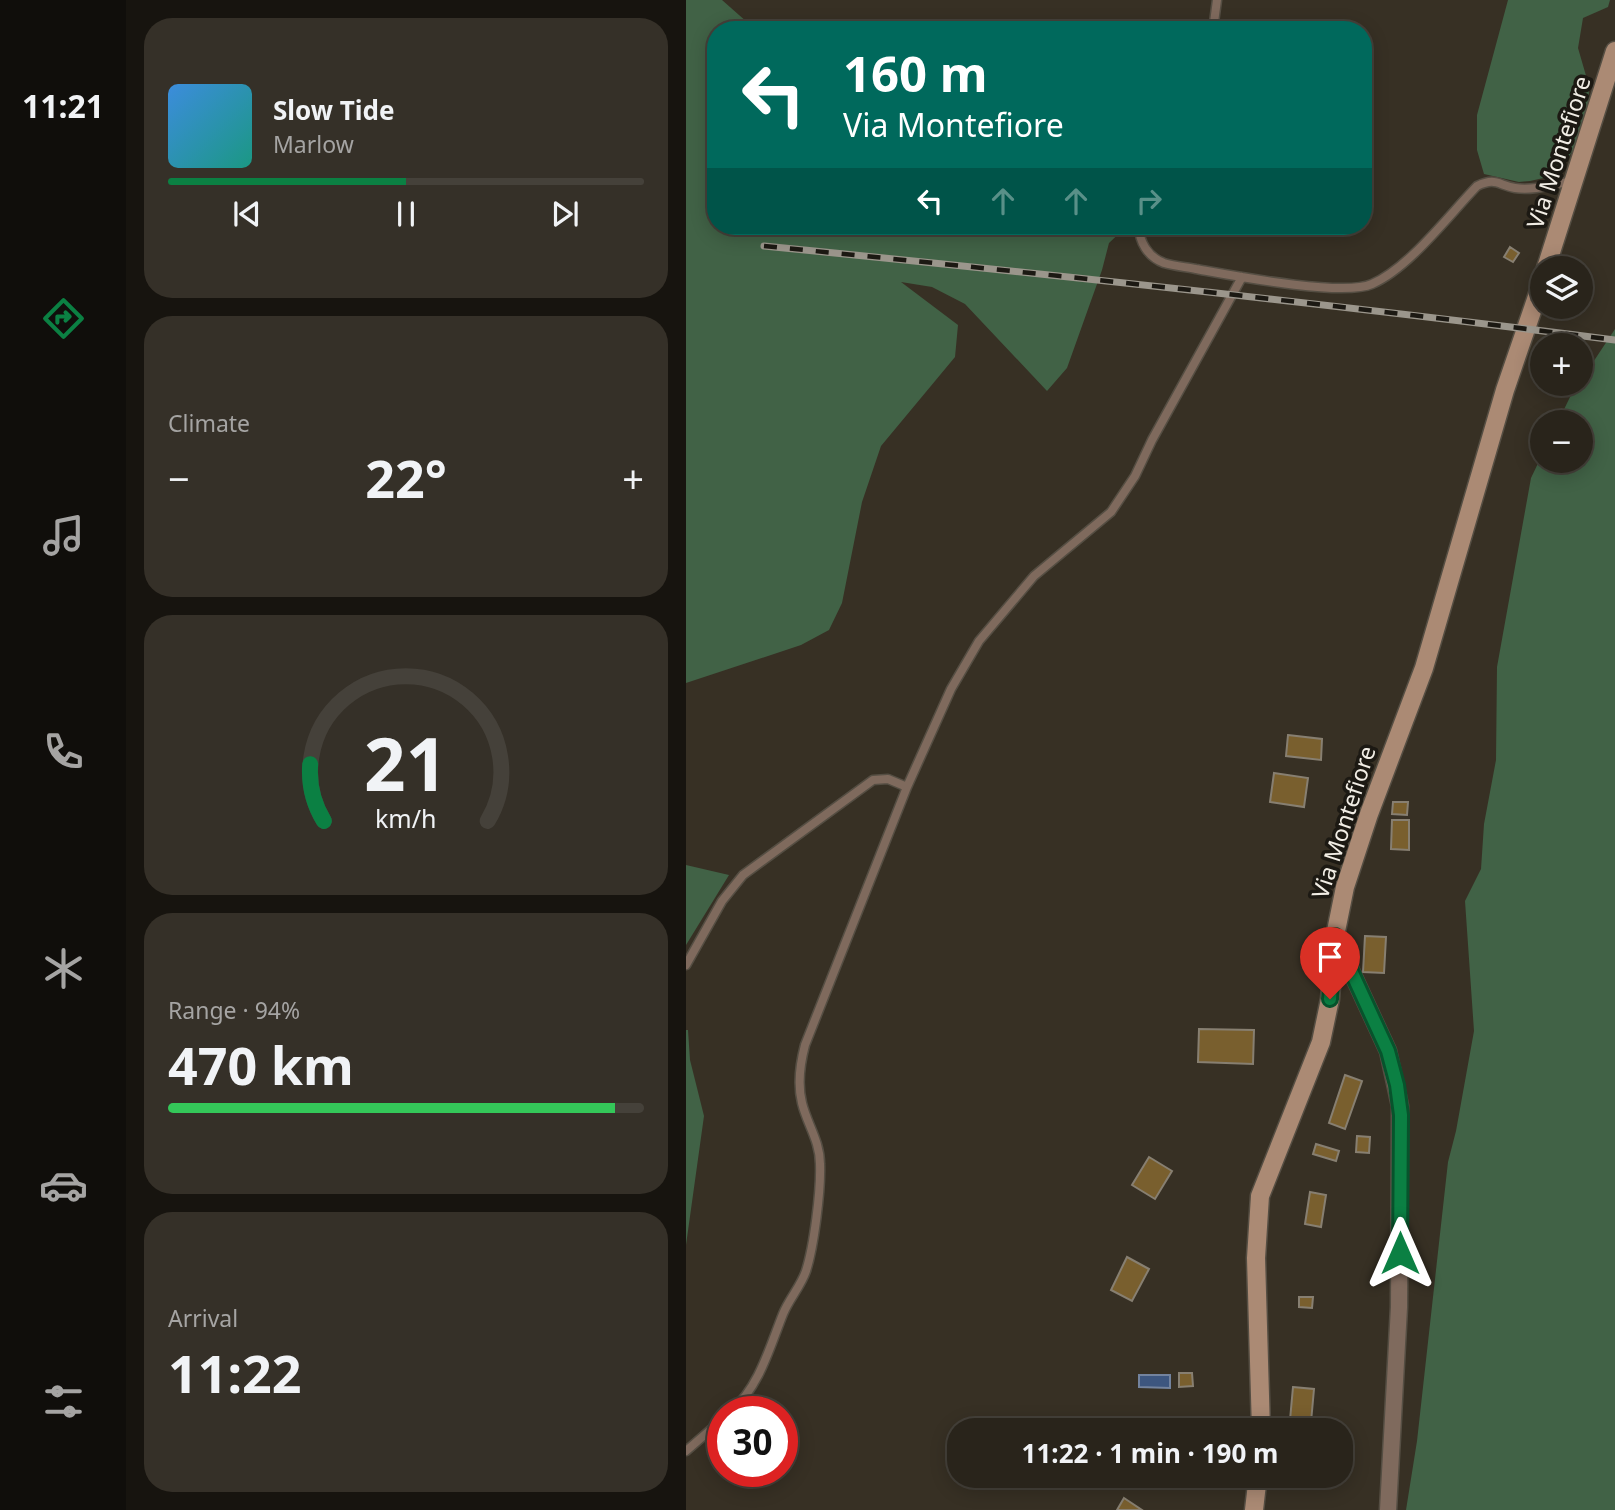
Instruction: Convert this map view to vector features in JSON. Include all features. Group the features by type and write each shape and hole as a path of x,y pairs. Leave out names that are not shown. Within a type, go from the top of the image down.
{"main road":[{"name":"Via Montefiore","path":"1550,256 1615,51"},
{"name":"Via Montefiore","path":"1261,1418 1256,1258 1260,1196 1321,1042 1330,999 1335,936 1351,865 1424,668 1505,390 1530,317"},
{"path":"1254,1510 1257,1488"}],"street":[{"path":"1335,936 1388,1051 1400,1106 1399,1307 1388,1510"}],"lane":[{"path":"1214,21 1217,0"},
{"path":"1139,235 1146,249 1163,262 1242,277 1337,288 1368,286 1396,270 1477,186 1488,181 1497,181 1516,188 1576,181"},
{"path":"745,1396 767,1360 784,1311 806,1273 813,1234 820,1164 817,1140 802,1105 800,1065 805,1045 907,787 951,689 979,641 1034,576 1111,512 1135,476 1242,277"},
{"path":"686,965 722,901 743,875 873,780 888,779 907,787"},
{"path":"686,1451 707,1433"}],"green space":[{"path":"686,0 722,0 746,21 707,21 707,235 1117,235 1109,243 1067,368 1047,391 965,304 932,287 901,282 958,325 955,357 881,446 862,502 842,603 829,630 801,645 686,683"},
{"path":"1508,0 1610,0 1608,7 1583,18 1578,48 1589,86 1588,125 1564,165 1548,177 1519,182 1484,174 1477,150 1477,115"},
{"path":"1615,329 1615,1510 1406,1510 1417,1441 1448,1162 1474,1031 1465,901 1481,869 1484,824 1496,760 1497,667 1533,473 1593,473 1593,410 1564,410 1571,396 1593,396 1593,362"},
{"path":"686,865 729,875 686,945"},
{"path":"686,1030 690,1060 704,1116 686,1245"}],"water":[{"path":"1139,1375 1170,1375 1170,1388 1139,1387"}],"building":[{"path":"1510,247 1519,253 1513,262 1504,257"},
{"path":"1288,735 1322,739 1321,760 1286,756"},
{"path":"1274,773 1308,778 1304,807 1270,802"},
{"path":"1393,802 1408,802 1407,815 1392,814"},
{"path":"1392,820 1409,820 1409,850 1391,849"},
{"path":"1365,936 1386,937 1384,973 1363,972"},
{"path":"1199,1029 1254,1030 1253,1064 1198,1062"},
{"path":"1345,1075 1362,1081 1345,1129 1329,1123"},
{"path":"1357,1136 1370,1137 1369,1153 1356,1152"},
{"path":"1316,1144 1339,1151 1336,1161 1313,1154"},
{"path":"1149,1157 1172,1171 1155,1199 1132,1185"},
{"path":"1310,1192 1326,1195 1321,1227 1305,1224"},
{"path":"1127,1257 1149,1269 1132,1301 1111,1290"},
{"path":"1299,1297 1313,1297 1312,1308 1299,1307"},
{"path":"1179,1373 1192,1373 1193,1386 1179,1387"},
{"path":"1293,1387 1314,1389 1311,1418 1290,1418"},
{"path":"1124,1498 1142,1510 1117,1510"}],"railway":[{"path":"764,246 1190,290 1615,340"}],"route":[{"path":"1330,999 1335,936 1388,1051 1397,1085 1401,1115 1400,1253"}]}
